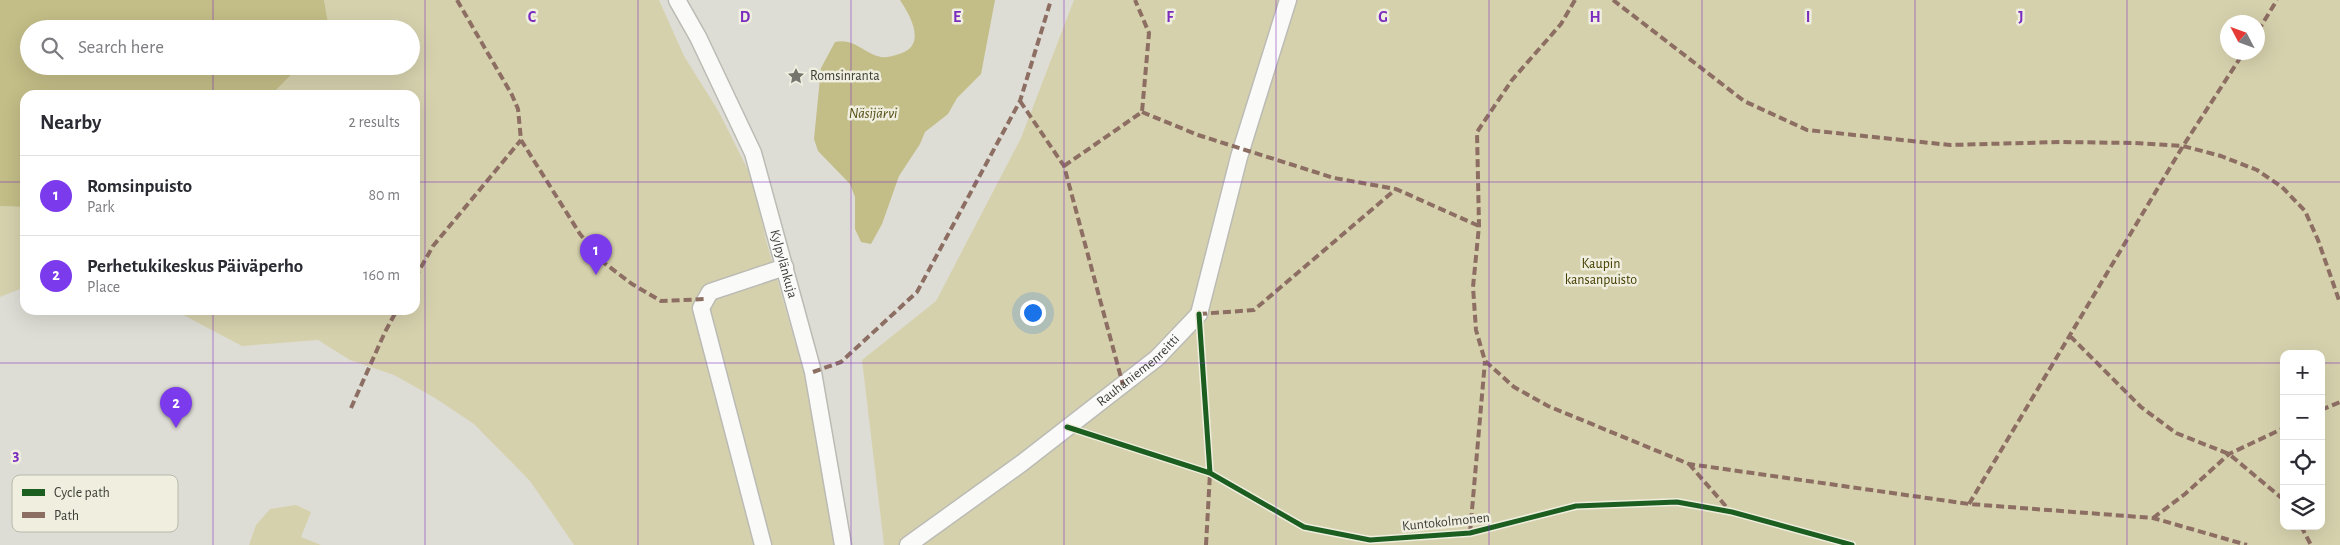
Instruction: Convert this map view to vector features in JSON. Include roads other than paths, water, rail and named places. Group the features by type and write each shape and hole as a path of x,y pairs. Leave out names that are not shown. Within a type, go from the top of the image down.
{"lane":[{"name":"Kylpylänkuja","path":"677,0 698,37 753,153 786,267 813,372 842,545"},
{"name":"Rauhaniemenreitti","path":"908,545 1022,464 1158,358 1199,314 1239,157 1288,0"},
{"path":"763,545 702,308 710,292 786,267"}],"water":[{"path":"0,0 324,0 327,20 20,20 20,75 291,75 276,90 20,90 20,207 0,206"},
{"name":"Näsijärvi","path":"900,0 995,0 981,74 957,98 948,114 925,132 920,144 899,176 882,224 871,244 861,242 855,229 855,197 850,184 818,151 814,139 821,68 835,42 848,42 881,57 906,51 912,46 914,32 912,23"}],"place":[{"name":"Romsinranta","path":"796,76"},
{"name":"Romsinpuisto","path":"596,275"},
{"name":"Perhetukikeskus Päiväperho","path":"176,428"}],"park label":[{"name":"Kaupin kansanpuisto","path":"1601,272"}]}
